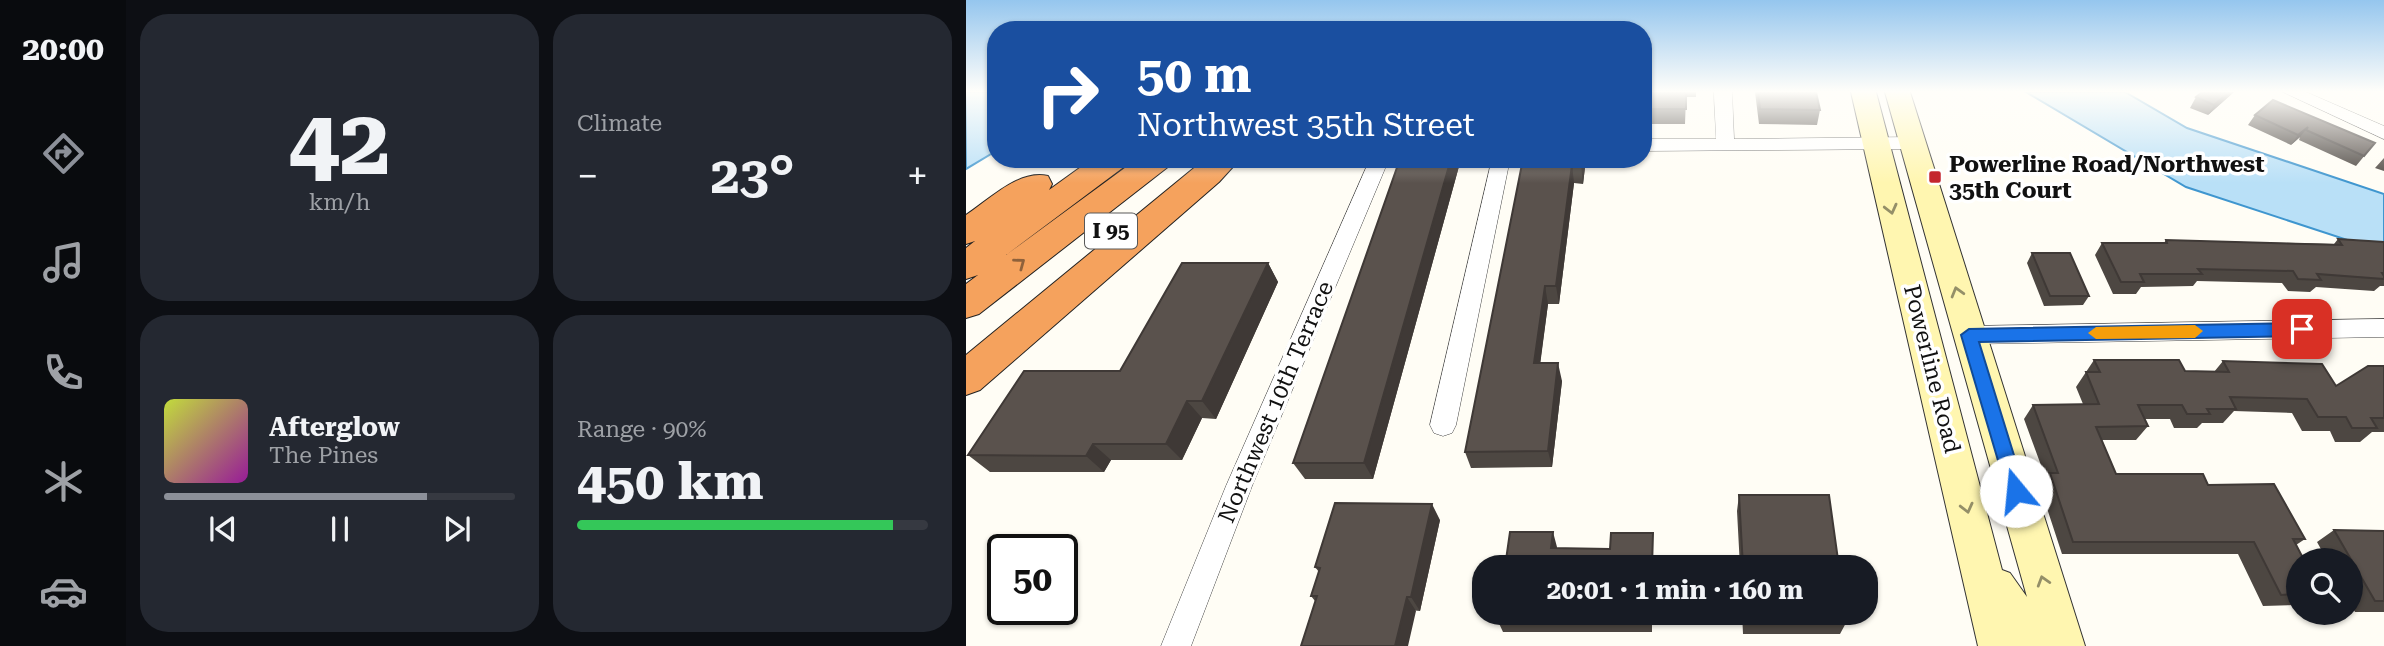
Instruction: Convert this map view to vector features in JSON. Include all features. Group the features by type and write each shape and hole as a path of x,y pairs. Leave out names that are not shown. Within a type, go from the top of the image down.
{"highway":[{"path":"966,221 1057,168"},
{"path":"966,232 1059,168"},
{"path":"966,266 1102,168"},
{"path":"966,304 1145,168"},
{"path":"1021,302 1162,168"},
{"name":"I 95","path":"966,346 1191,168"},
{"path":"966,378 1213,168"}],"main road":[{"name":"Powerline Road","path":"1870,122 2000,646"},
{"name":"Powerline Road","path":"1906,122 2063,646"},
{"path":"1982,568 2035,646"}],"street":[{"path":"1724,122 1725,144"},
{"path":"2359,122 2384,133"},
{"path":"1652,145 1913,143"},
{"name":"Northwest 10th Terrace","path":"1176,646 1239,486 1376,168"},
{"path":"1443,425 1499,168"},
{"path":"1969,335 2384,328"}],"water":[{"path":"966,122 987,122 987,156 966,169"},
{"path":"2077,122 2177,122 2187,128 2384,194 2384,252 2186,187"}],"building":[{"path":"2270,122 2326,122 2375,143 2364,156 2306,130 2308,127 2298,135"},
{"path":"1397,168 1448,168 1364,463 1293,463"},
{"path":"1521,168 1572,168 1556,286 1545,286 1534,363 1558,363 1548,451 1465,452"},
{"path":"2338,239 2384,242 2384,279 2317,274 2321,280 2298,279 2293,271 2198,269 2202,274 2140,274 2144,282 2121,282 2102,243 2167,243 2166,240 2342,245"},
{"path":"2032,253 2070,253 2089,296 2050,296"},
{"path":"1182,263 1268,263 1202,401 1187,401 1166,444 1093,444 1086,456 968,455 1024,371 1120,371"},
{"path":"2094,360 2179,360 2185,371 2229,372 2223,361 2322,364 2336,386 2368,366 2384,366 2384,418 2371,418 2377,428 2352,428 2346,417 2318,417 2307,399 2230,397 2236,409 2207,409 2210,414 2187,414 2182,405 2138,405 2148,426 2096,427 2116,474 2203,474 2208,485 2274,484 2305,539 2293,539 2298,548 2286,548 2286,595 2281,595 2254,542 2073,542 2050,473 2058,473 2033,405 2099,404 2086,372 2100,372"},
{"path":"1739,495 1829,495 1837,555 1742,555"},
{"path":"1335,503 1432,504 1411,597 1407,597 1395,646 1301,646 1317,596 1311,596 1320,568 1315,567"},
{"path":"2334,530 2384,531 2384,601 2375,601 2363,580 2363,548 2344,548"},
{"path":"1510,532 1553,532 1551,548 1610,549 1611,533 1653,533 1652,555 1507,555"}],"slow traffic":[{"path":"2096,333 2195,331"}],"place":[{"name":"Powerline Road/Northwest 35th Court","path":"1935,177"}],"route":[{"path":"2016,491 1969,335 2302,329"}]}
